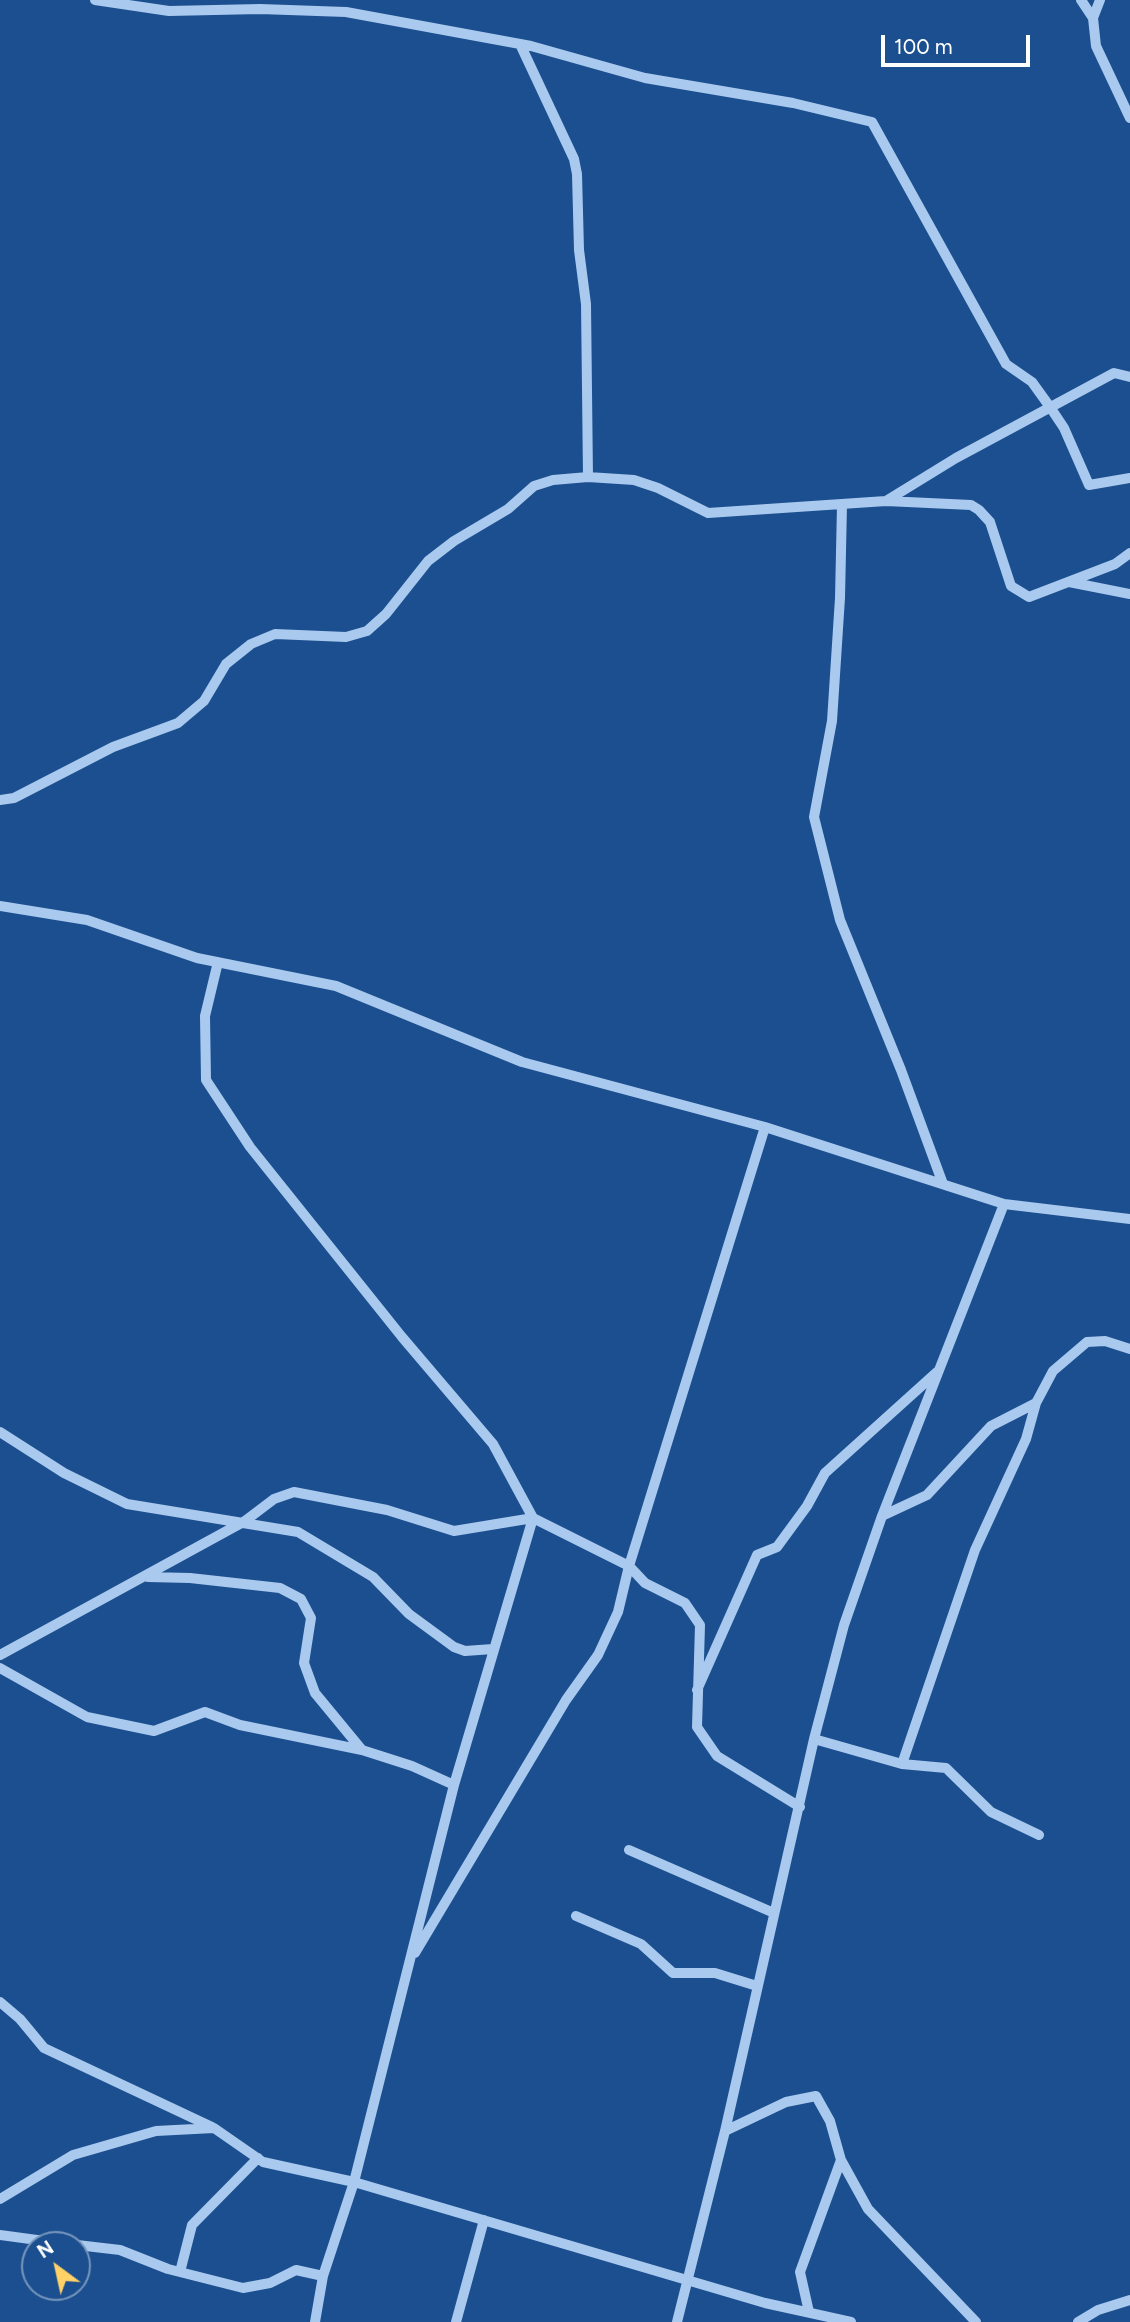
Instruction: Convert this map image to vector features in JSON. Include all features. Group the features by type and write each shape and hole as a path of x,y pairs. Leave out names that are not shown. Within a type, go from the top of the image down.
{"street":[{"path":"95,0 169,11 260,9 346,12 520,44 645,78 793,103 872,122 1006,363 1032,382 1050,407 1064,428 1089,485 1130,478"},
{"path":"1081,0 1093,18"},
{"path":"1100,0 1093,18 1096,46 1130,118"},
{"path":"520,44 574,159 577,174 579,250 586,304 588,477"},
{"path":"886,501 956,458 1114,373 1130,377"},
{"path":"0,800 14,798 113,747 178,723 204,701 226,664 251,643 275,634 346,637 367,631 386,614 428,561 454,541 508,509 534,486 553,480 588,477 634,480 658,488 708,513 886,501 971,505 990,522 1011,586 1029,597 1115,564 1130,553"},
{"path":"842,505 840,598 832,721 814,817 840,920 897,1058 943,1184"},
{"path":"1066,582 1130,594"},
{"path":"0,906 87,920 185,954 336,986 522,1062 765,1127 1004,1204 1130,1219"},
{"path":"218,962 205,1016 206,1080 250,1147 402,1337 493,1444 533,1518 629,1566 645,1583 685,1603 700,1625 697,1727 717,1756 800,1807"},
{"path":"409,1963 566,1700 598,1655 618,1612 629,1566 765,1127"},
{"path":"677,2322 725,2131 814,1739 844,1625 882,1516 1004,1204"},
{"path":"902,1764 975,1550 1026,1439 1035,1403 1053,1371 1087,1342 1105,1340 1130,1349"},
{"path":"697,1690 757,1555 777,1547 807,1506 825,1473 939,1370"},
{"path":"882,1516 927,1495 990,1426 1035,1403"},
{"path":"0,1432 64,1473 127,1504 245,1521 298,1532 373,1577 409,1614 454,1647 465,1651 494,1649"},
{"path":"0,1655 245,1521 274,1499 294,1492 387,1510 454,1531 533,1518"},
{"path":"315,2322 323,2276 354,2182 454,1786 533,1518"},
{"path":"146,1577 190,1577 280,1588 301,1599 311,1618 304,1663 315,1693 362,1750"},
{"path":"0,1668 88,1717 154,1731 205,1712 240,1725 362,1750 412,1766 454,1786"},
{"path":"814,1739 902,1764 946,1768 991,1812 1039,1835"},
{"path":"629,1850 775,1913"},
{"path":"576,1916 641,1944 673,1973 715,1973 757,1986"},
{"path":"0,2002 20,2019 44,2048 214,2128 258,2158 354,2182 765,2303 851,2322"},
{"path":"725,2131 786,2102 816,2096 830,2121 841,2160 868,2209 976,2322"},
{"path":"0,2199 73,2155 156,2131 214,2128"},
{"path":"180,2272 192,2225 258,2158"},
{"path":"810,2312 800,2272 841,2160"},
{"path":"456,2322 484,2220"},
{"path":"0,2235 21,2238"},
{"path":"91,2247 120,2250 180,2272 243,2288 270,2283 296,2270 323,2276"},
{"path":"1078,2322 1098,2310 1130,2301"}]}
